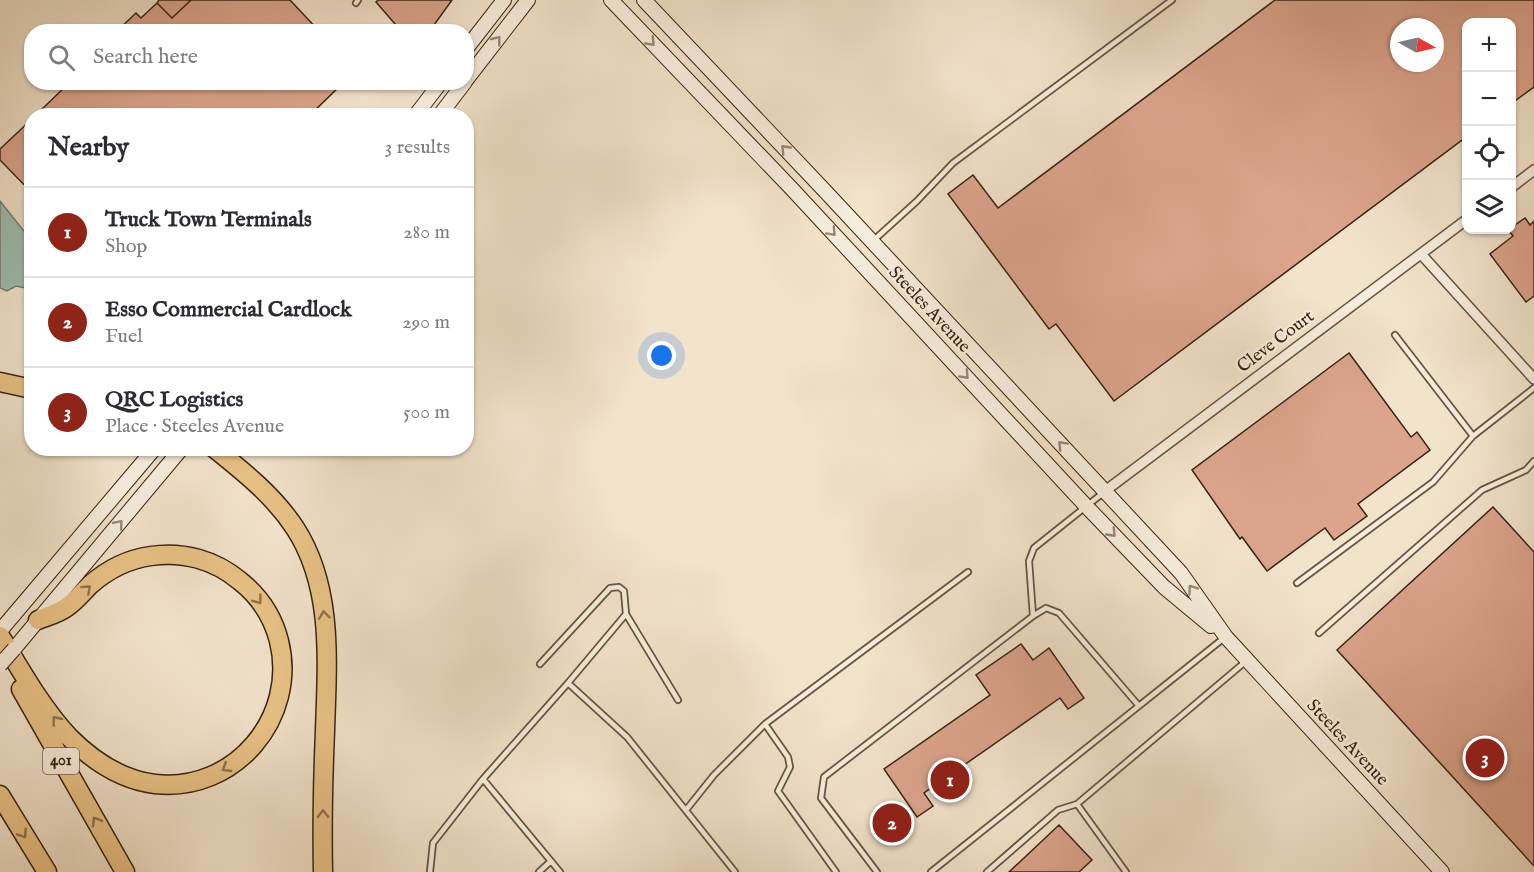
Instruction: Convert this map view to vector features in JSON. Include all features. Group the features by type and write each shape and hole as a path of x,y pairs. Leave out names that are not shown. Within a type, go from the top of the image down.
{"highway":[{"path":"0,382 24,387"},
{"path":"224,456 258,484 278,505 296,530 310,556 321,592 326,635 323,872"},
{"path":"0,636 40,700 69,737 109,768 138,780 156,784 181,784 218,773 239,760 257,742 275,710 282,686 282,667 280,648 273,624 253,592 234,575 212,563 175,555 150,556 132,561 114,568 93,583 66,608 38,620"},
{"name":"401","path":"7,649 33,714 125,872"},
{"path":"0,795 47,872"}],"main road":[{"path":"474,39 504,0"},
{"path":"474,71 528,0"},
{"name":"Steeles Avenue","path":"610,0 792,189 1086,506 1164,586 1226,638 1247,660 1442,872"},
{"name":"Steeles Avenue","path":"644,0 1181,573 1226,638"},
{"path":"421,108 435,90"},
{"path":"445,108 459,90"},
{"path":"0,631 148,456"},
{"path":"0,665 7,649 38,620 176,456"}],"street":[{"path":"1516,184 1534,170"},
{"name":"Cleve Court","path":"1105,491 1462,224"},
{"path":"1421,254 1534,379"}],"lane":[{"path":"873,242 953,163 1172,0"},
{"path":"1395,335 1473,436"},
{"path":"1297,583 1434,482 1473,436 1534,388"},
{"path":"1319,633 1482,490 1526,470 1534,461"},
{"path":"1033,616 1029,561 1034,548 1105,491"},
{"path":"686,810 714,775 765,724 969,572"},
{"path":"540,664 610,588 619,587 624,591 626,614 678,700"},
{"path":"877,872 821,798 824,777 1033,616 1046,608 1059,613 1139,706"},
{"path":"430,872 433,843 483,780 626,614"},
{"path":"931,872 1226,638"},
{"path":"987,872 1058,810 1077,804 1247,660"},
{"path":"568,683 627,737 735,872"},
{"path":"765,724 788,757 790,767 778,791 836,872"},
{"path":"483,780 560,872"},
{"path":"1077,804 1126,872"},
{"path":"539,872 551,861"}],"shaded area":[{"path":"0,201 24,231 24,288 16,286 7,291 0,288"}],"building":[{"path":"159,0 191,0 172,18 157,3"},
{"path":"191,0 290,0 312,24 124,24 136,13 141,18 157,3 172,18"},
{"path":"378,0 452,0 435,24 395,24 376,2"},
{"path":"1275,0 1534,0 1534,87 1516,100 1516,18 1462,18 1462,140 1114,401 1056,324 1049,329 948,194 973,175 998,208"},
{"path":"62,90 336,90 317,108 43,108"},
{"path":"24,126 24,185 0,160 0,149"},
{"path":"1525,218 1530,225 1534,221 1534,296 1526,302 1490,254 1513,236 1511,234 1516,234 1516,224"},
{"path":"1349,353 1411,437 1417,432 1430,450 1358,504 1367,516 1334,540 1325,528 1267,571 1242,537 1240,539 1192,470"},
{"path":"1493,507 1534,552 1534,866 1337,650"},
{"path":"1021,644 1033,660 1049,648 1084,698 1068,709 1060,698 924,793 933,806 917,817 884,769 990,695 976,675"},
{"path":"1059,825 1092,860 1079,872 1009,872"}],"place":[{"name":"QRC Logistics","path":"1485,758"},
{"name":"Truck Town Terminals","path":"950,780"},
{"name":"Esso Commercial Cardlock","path":"892,823"}]}
